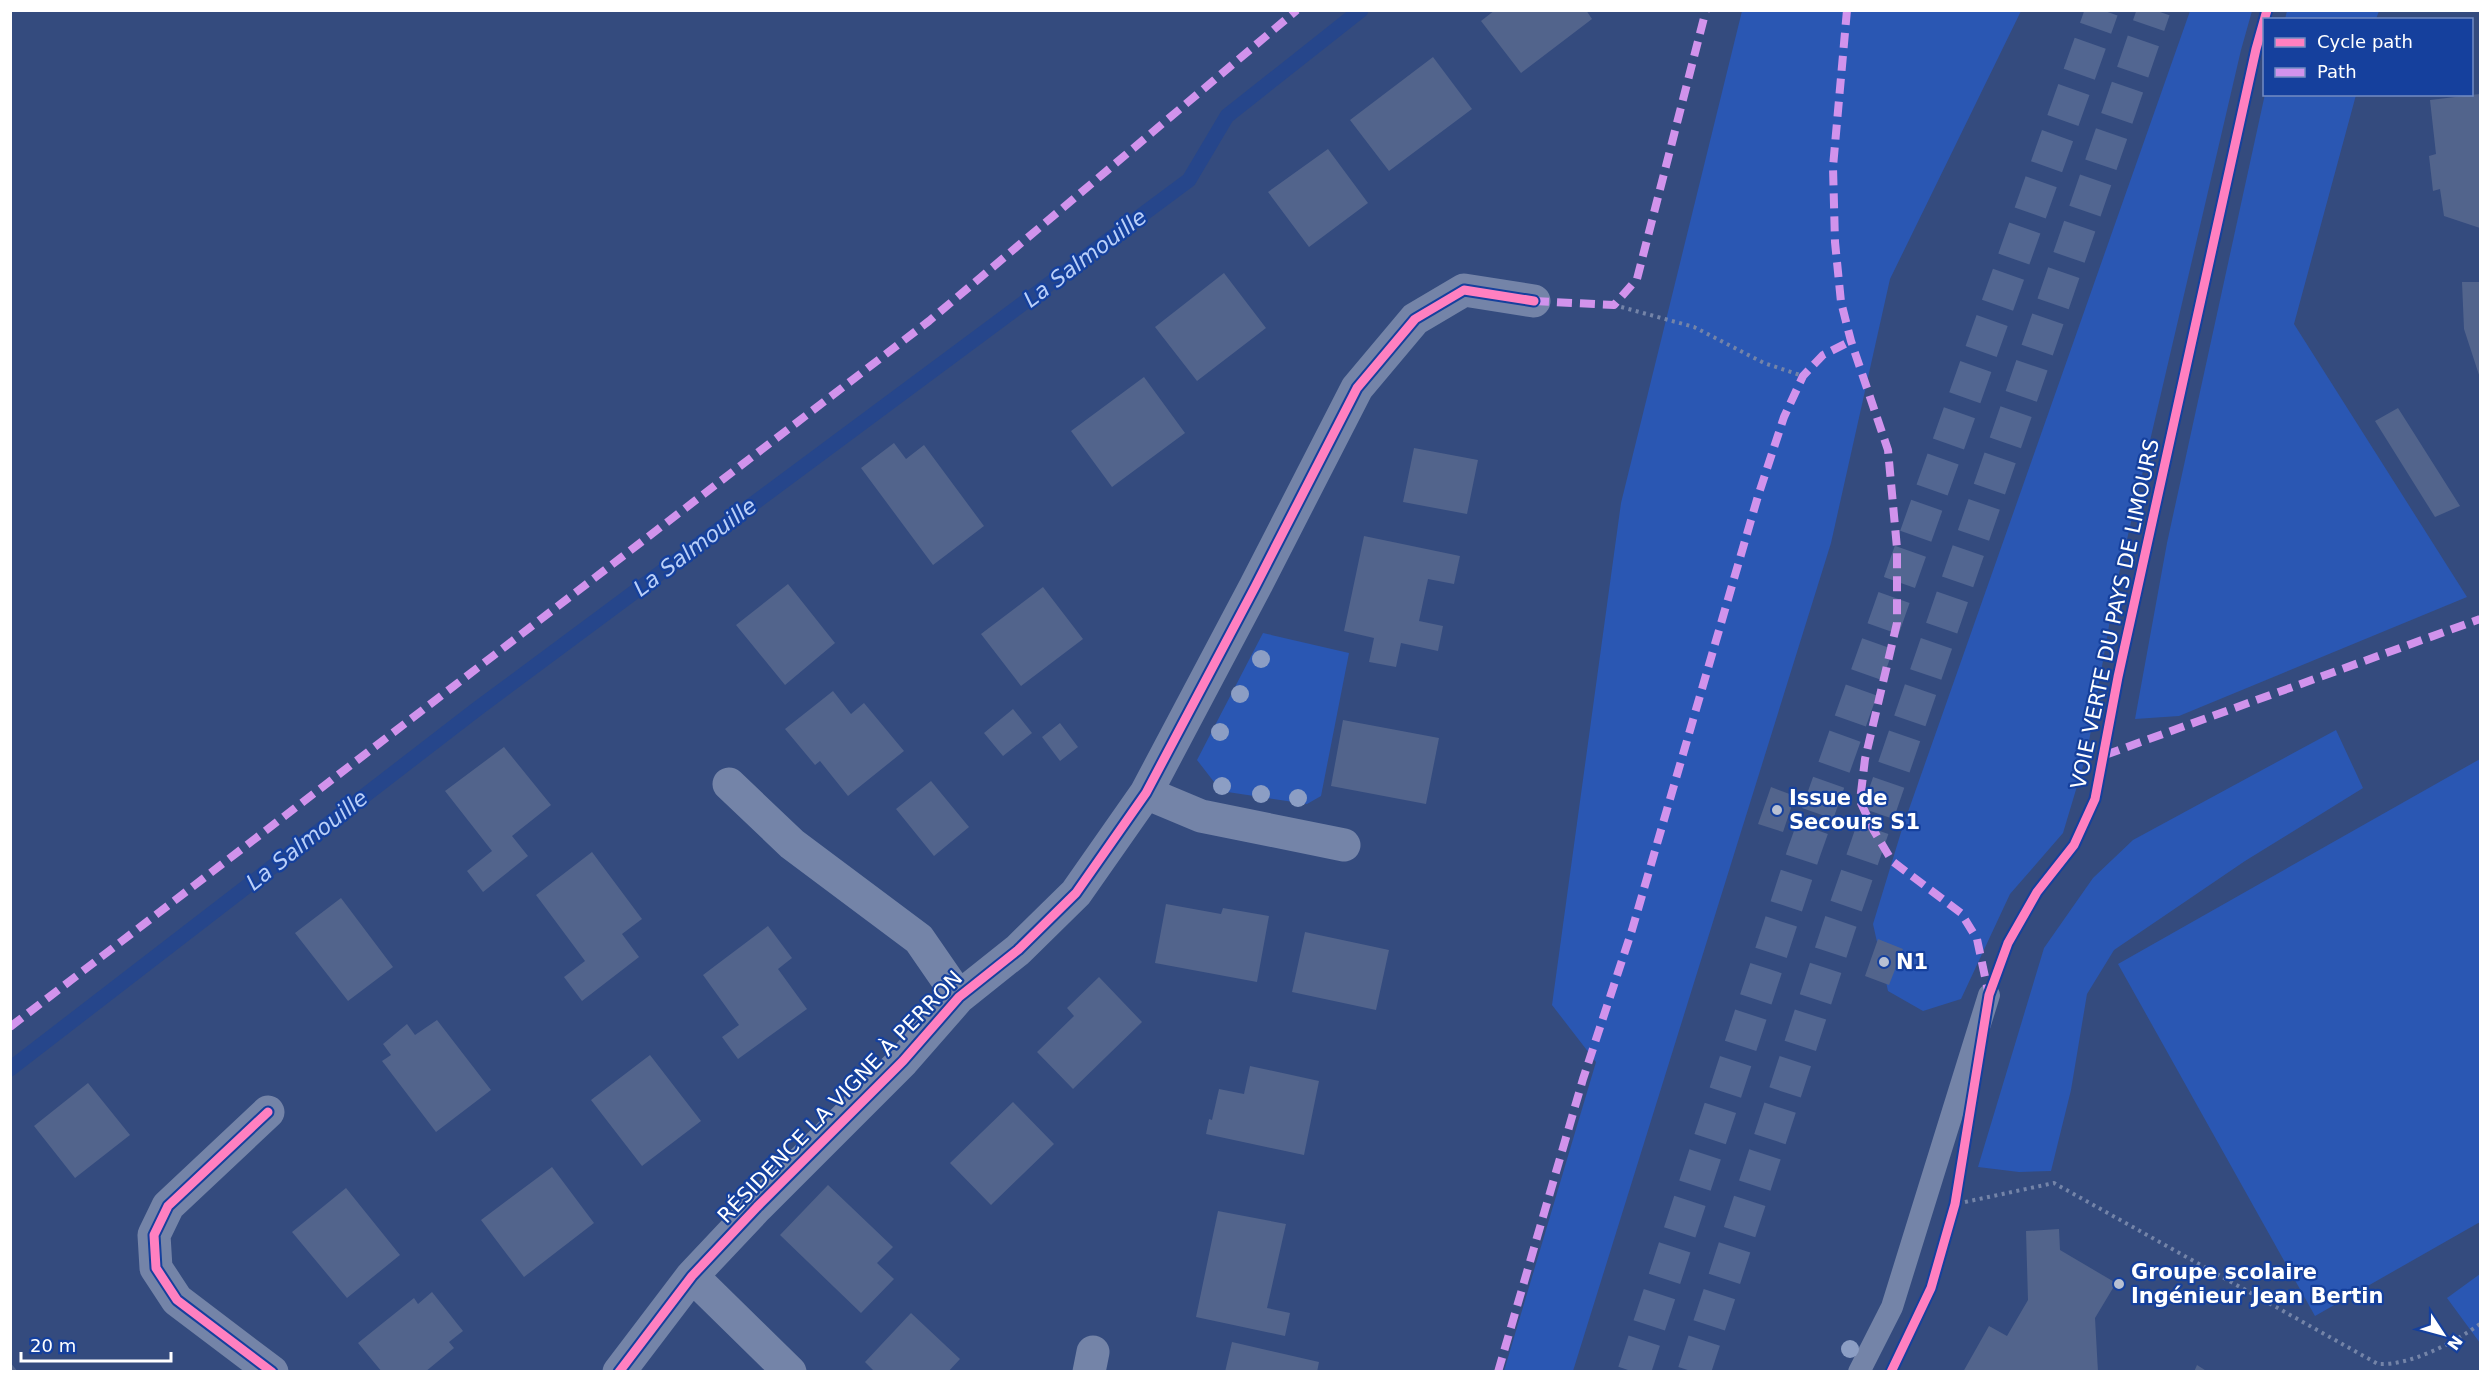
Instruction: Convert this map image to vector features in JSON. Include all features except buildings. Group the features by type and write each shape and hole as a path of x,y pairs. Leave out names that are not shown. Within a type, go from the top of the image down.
{"street":[{"name":"RÉSIDENCE LA VIGNE À PERRON","path":"619,1371 692,1276 903,1061 959,997 1018,950 1076,893 1146,793 1357,388 1415,319 1464,290 1534,301"},
{"name":"RÉSIDENCE LA VIGNE À PERRON","path":"729,784 792,844 919,939 959,997"},
{"path":"1146,793 1201,816 1344,845"},
{"path":"268,1112 168,1206 154,1235 156,1268 177,1300 272,1371"},
{"path":"692,1276 790,1371"}],"lane":[{"path":"1859,1371 1892,1307 1989,995"}],"path":[{"path":"1614,305 1694,327 1764,363 1803,376"},
{"path":"1957,1193 1955,1204 2054,1183 2378,1364 2396,1365 2417,1357 2481,1324"}],"shaded area":[{"path":"2287,10 2379,11 2376,18 2285,18"},
{"path":"1742,11 2021,11 1890,279 1831,543 1573,1371 1504,1371 1596,1062 1552,1005 1621,503"},
{"path":"2190,11 2252,11 2115,591 2087,753 2063,833 2010,894 1961,999 1923,1011 1888,991 1873,924 1902,829"},
{"path":"2265,96 2356,96 2294,324 2467,597 2179,716 2135,719 2167,543"},
{"path":"1263,633 1349,653 1321,796 1307,804 1221,791 1197,760"},
{"path":"2336,730 2363,788 2245,861 2114,950 2087,994 2071,1090 2051,1171 2019,1172 1978,1167 2044,948 2093,878 2133,840"},
{"path":"2480,759 2480,1222 2315,1316 2118,964"},
{"path":"2480,1274 2480,1343 2447,1298"}],"waterway":[{"name":"La Salmouille","path":"10,1069 477,709 1189,180 1227,116 1361,10"}],"tunnel":[{"path":"1634,1372 1804,852 2102,10"},
{"path":"1694,1372 1839,927 2154,10"}],"marked path":[{"path":"10,1027 929,321 1297,10"},
{"path":"1534,301 1614,305 1637,279 1706,10"},
{"path":"1847,10 1833,167 1835,242 1841,302 1851,341 1888,450 1897,548 1897,623 1865,759 1860,801 1892,861 1961,913 1977,939 1988,991"},
{"path":"1498,1372 1583,1079 1632,930 1758,496 1784,417 1803,376 1823,355 1851,341"},
{"path":"2105,755 2480,619"}],"cycle path":[{"name":"VOIE VERTE DU PAYS DE LIMOURS","path":"2265,18 2267,10"},
{"name":"VOIE VERTE DU PAYS DE LIMOURS","path":"1891,1372 1931,1288 1955,1204 1989,995 2008,943 2037,892 2074,845 2095,799 2118,677 2263,24"},
{"path":"619,1372 692,1276 757,1207 903,1061 959,997 1018,950 1076,893 1146,793 1357,388 1415,319 1464,290 1534,301"},
{"path":"268,1112 168,1206 154,1235 156,1268 177,1300 272,1372"}],"place":[{"name":"Issue de Secours S1","path":"1777,810"},
{"name":"N1","path":"1884,962"},
{"name":"Groupe scolaire Ingénieur Jean Bertin","path":"2119,1284"}]}
